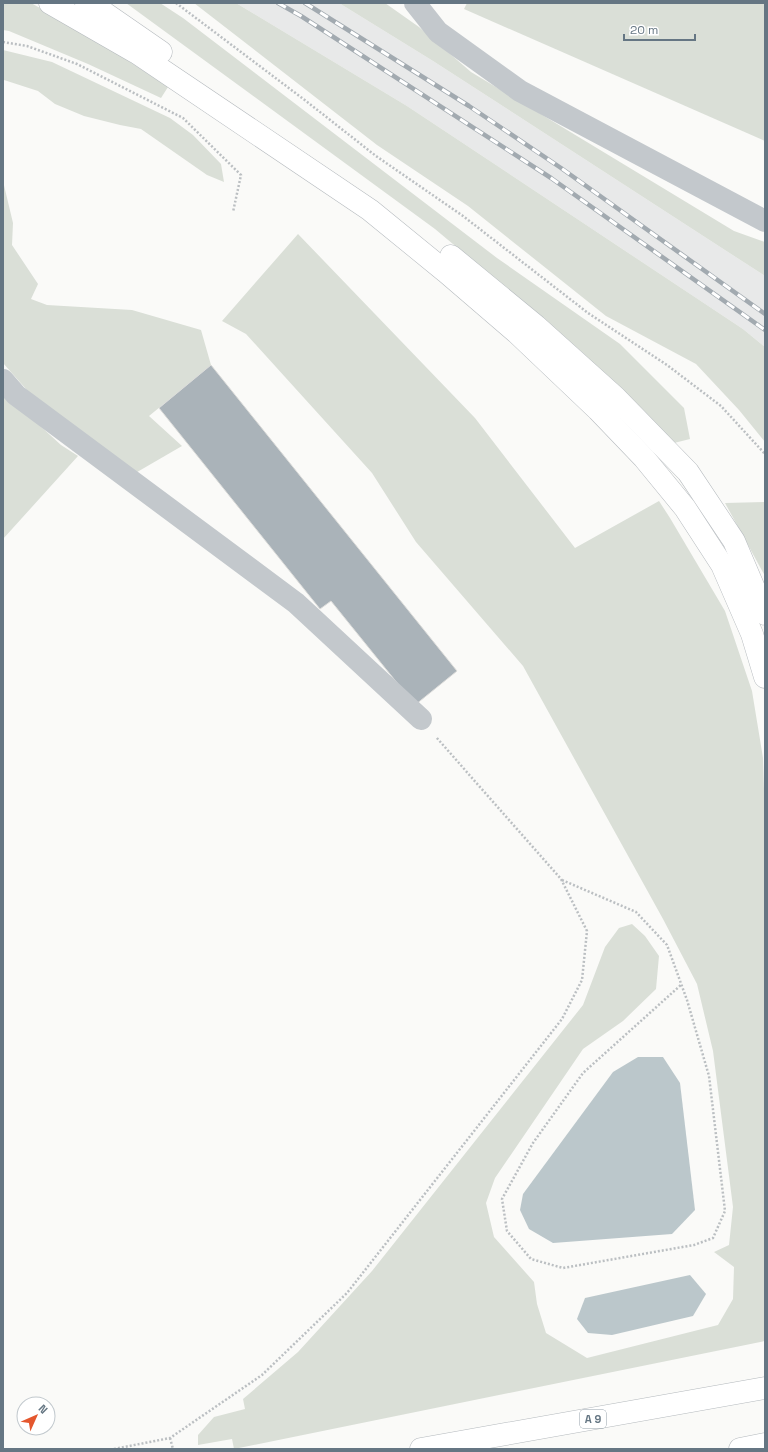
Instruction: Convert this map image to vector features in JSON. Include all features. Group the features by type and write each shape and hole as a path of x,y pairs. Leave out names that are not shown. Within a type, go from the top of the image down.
{"main road":[{"path":"50,3 137,53 370,210 516,332 604,416 644,458 685,508 722,565 752,634 765,677"},
{"path":"86,3 106,14 371,194 530,321 615,397 688,472 734,541 765,614"},
{"name":"A 9","path":"421,1449 765,1388"},
{"path":"740,1449 765,1444"}],"street":[{"path":"415,3 438,32 520,91 765,220"},
{"path":"3,380 16,395 296,603 421,719"}],"path":[{"path":"176,3 294,91 376,156 463,216 588,314 667,365 715,401 765,454"},
{"path":"3,42 27,46 77,64 183,118 242,175 232,212"},
{"path":"114,1449 170,1438 262,1375 347,1292 562,1019 582,980 587,931 561,879 421,719"},
{"path":"561,879 636,912 667,945 682,984 709,1076 725,1211 713,1238 694,1245 563,1268 531,1259 507,1231 502,1199 533,1143 583,1072 682,984"},
{"path":"170,1438 173,1449"}],"shaded area":[{"path":"3,3 31,3 92,37 168,87 161,98 88,64 9,31 3,30"},
{"path":"126,3 160,3 183,18 497,258 620,344 684,408 690,439 674,443 583,353 435,229"},
{"path":"194,3 236,3 407,106 743,329 765,347 765,442 739,410 696,364 606,316 468,206 377,145"},
{"path":"236,3 339,3 433,61 765,276 765,347 743,329 407,106"},
{"path":"339,3 385,3 419,27 471,72 734,231 765,242 765,276 433,61"},
{"path":"467,3 765,3 765,141 464,9"},
{"path":"3,50 52,62 170,118 193,135 221,164 224,182 207,175 141,129 84,116 55,104 38,91 4,80 3,109"},
{"path":"3,181 13,223 12,245 38,284 31,299 47,305 132,310 201,330 211,365 149,416 182,446 132,475 34,398 3,363"},
{"path":"298,234 475,418 575,548 659,501 725,611 752,691 763,758 765,820 765,1341 234,1449 232,1439 198,1445 198,1435 214,1417 245,1409 243,1399 298,1352 372,1271 583,1005 605,947 619,928 632,924 645,936 659,956 656,989 623,1021 583,1049 495,1178 486,1203 494,1237 534,1282 537,1304 546,1333 587,1358 718,1325 733,1299 734,1267 714,1252 729,1245 733,1207 713,1051 697,984 663,919 523,666 416,542 372,473 246,334 222,321"},
{"path":"3,392 61,445 78,456 3,539"},
{"path":"765,502 765,576 725,503"},
{"path":"638,1057 663,1057 680,1083 695,1210 672,1234 553,1243 529,1229 520,1210 523,1194 613,1072"},
{"path":"690,1275 706,1294 693,1316 612,1335 588,1333 577,1319 585,1298"}],"building":[{"path":"211,365 457,671 415,705 331,601 320,609 159,408"}],"railway":[{"path":"278,3 301,16 551,178 765,330"},
{"path":"305,3 469,106 561,168 765,314"}]}
